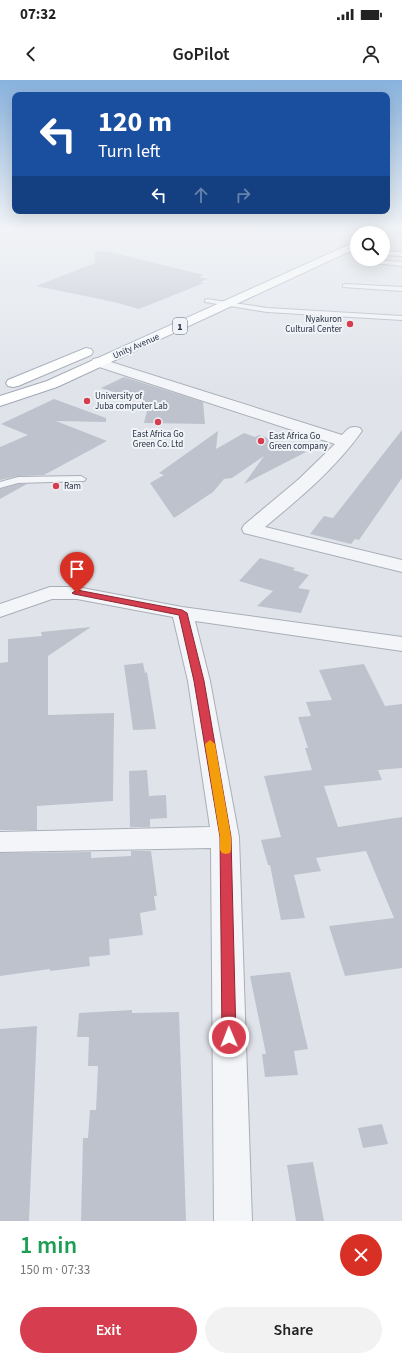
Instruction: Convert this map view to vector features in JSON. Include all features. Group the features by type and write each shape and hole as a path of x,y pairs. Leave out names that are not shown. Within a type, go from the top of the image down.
{"main road":[{"name":"1","path":"171,316 251,281"},
{"name":"Unity Avenue","path":"0,402 52,384 280,281"},
{"name":"Unity Avenue","path":"0,389 100,346"}],"street":[{"path":"98,362 350,437 300,487 251,529 402,566"},
{"path":"0,611 50,593 77,593 182,613 402,644"},
{"path":"182,613 199,681 225,837 232,1221"},
{"path":"0,842 225,837"}],"lane":[{"path":"345,286 402,290"},
{"path":"207,301 267,310 402,318"},
{"path":"0,485 18,480 81,479"}],"building":[{"path":"48,281 202,281 200,282 204,283 139,309 114,302 36,286"},
{"path":"124,377 203,402 205,424 144,423 149,403 101,388"},
{"path":"54,399 106,418 106,422 56,421 107,441 44,475 18,476 0,480 0,447 28,435 1,424"},
{"path":"402,430 402,478 359,540 355,539 351,544 310,534 324,516 333,518"},
{"path":"218,431 216,449 244,433 255,437 259,435 306,452 244,484 264,456 232,478 224,479 213,492 174,518 150,483 164,475 159,473"},
{"path":"18,484 27,484 0,499 0,489"},
{"path":"260,558 295,568 293,570 309,575 298,588 310,590 301,613 257,606 273,591 239,581"},
{"path":"91,627 48,656 48,715 114,713 113,801 37,806 37,830 0,830 0,663 8,662 8,639 42,636 41,632"},
{"path":"143,663 145,673 147,672 156,729 133,730 124,665"},
{"path":"364,664 385,706 402,704 402,768 378,770 382,780 324,786 338,827 402,817 402,968 345,976 329,926 394,918 366,851 316,858 321,871 294,875 305,918 281,920 270,865 268,865 261,840 281,837 264,776 312,770 305,748 308,748 298,717 311,716 306,702 332,700 319,670"},
{"path":"147,770 149,796 166,795 167,818 150,819 150,827 130,827 129,771"},
{"path":"131,851 151,851 157,896 154,896 156,910 140,913 143,935 109,939 110,955 89,957 90,966 50,971 50,969 0,976 0,853 91,852 91,858 131,856"},
{"path":"290,972 308,1049 294,1051 298,1075 265,1077 262,1054 266,1054 250,976"},
{"path":"132,1010 132,1013 179,1012 186,1221 81,1221 83,1138 88,1138 90,1110 96,1110 98,1066 88,1066 89,1037 77,1037 79,1013"},
{"path":"37,1026 29,1221 0,1221 0,1029"},
{"path":"382,1124 388,1144 363,1148 358,1128"},
{"path":"313,1162 324,1221 296,1221 287,1165"}],"slow traffic":[{"path":"210,744 226,850"}],"place":[{"name":"Nyakuron Cultural Center","path":"350,324"},
{"name":"University of Juba computer Lab","path":"87,401"},
{"name":"East Africa Go Green Co. Ltd","path":"158,422"},
{"name":"East Africa Go Green company","path":"261,441"},
{"name":"Ram","path":"56,486"}],"route":[{"path":"77,593 182,613 188,631 199,681 225,837 229,1037"}]}
